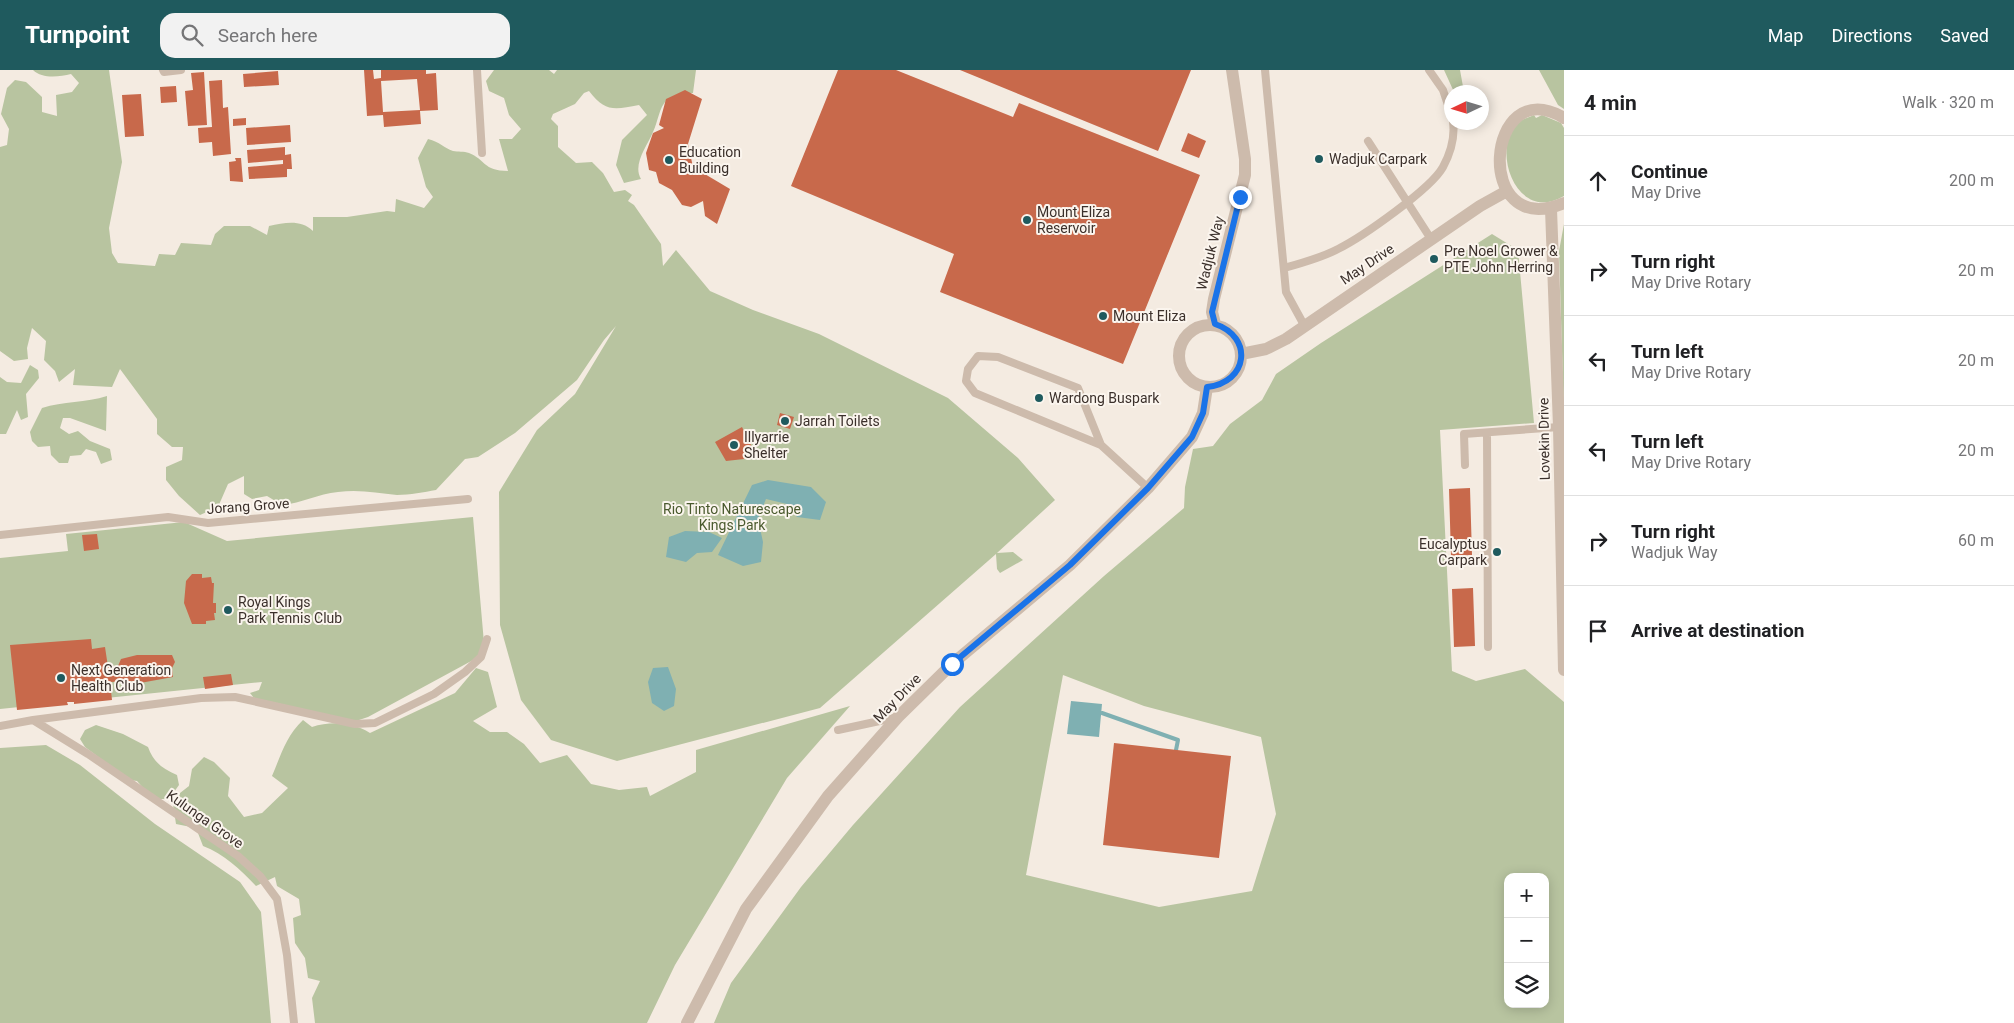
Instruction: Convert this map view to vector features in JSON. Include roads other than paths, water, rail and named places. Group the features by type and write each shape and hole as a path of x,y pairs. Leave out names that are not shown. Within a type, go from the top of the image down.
{"street":[{"name":"Wadjuk Way","path":"1215,324 1212,312 1214,299 1245,175 1244,152 1232,70"},
{"path":"1564,118 1551,110 1537,108 1519,114 1506,129 1500,145 1499,162 1507,191 1524,206 1538,209 1551,208 1564,203"},
{"name":"May Drive","path":"1241,354 1266,349 1286,339 1480,206 1507,191"},
{"name":"Lovekin Drive","path":"1551,208 1559,427 1564,670"},
{"path":"1204,324 1215,324 1233,334 1241,354 1238,369 1228,382 1218,386 1207,387 1196,384 1187,378 1181,368 1179,352 1185,336 1193,329 1204,324"},
{"name":"May Drive","path":"687,1023 746,909 828,796 898,717 952,664 1070,565 1148,488 1192,437 1203,413 1207,387"}],"lane":[{"path":"163,70 181,70"},
{"path":"478,70 482,153"},
{"path":"1265,70 1286,292 1304,325"},
{"path":"1429,70 1444,93"},
{"path":"1284,268 1338,250 1407,203 1442,168 1450,149 1454,130"},
{"path":"1368,141 1431,239"},
{"path":"1101,445 1078,388 998,357 978,356 968,369 966,381 975,393 1101,445 1148,488"},
{"path":"1465,464 1464,434 1559,427"},
{"path":"1487,433 1488,647"},
{"name":"Jorang Grove","path":"0,535 168,517 208,524 468,499"},
{"path":"0,726 32,720 201,698 235,697 355,724 375,723 434,694 465,672 480,657 487,639"},
{"path":"838,730 898,717"},
{"name":"Kulunga Grove","path":"32,720 88,754 222,845 260,876 277,899 287,954 294,1023"}],"water":[{"path":"768,480 811,487 826,502 820,520 797,517 787,504 766,499 758,519 763,542 761,562 743,566 718,555 752,485"},
{"path":"685,531 709,532 722,538 712,552 697,553 686,562 666,557 669,537"},
{"path":"668,667 676,689 674,706 664,711 652,703 648,682 653,668"},
{"path":"1071,701 1102,704 1099,737 1067,734"}],"waterway":[{"path":"1102,713 1178,740 1176,750"}],"place":[{"name":"Wadjuk Carpark","path":"1319,159"},
{"name":"Education Building","path":"669,160"},
{"name":"Mount Eliza Reservoir","path":"1027,220"},
{"name":"Pre Noel Grower & PTE John Herring","path":"1434,259"},
{"name":"Mount Eliza","path":"1103,316"},
{"name":"Wardong Buspark","path":"1039,398"},
{"name":"Jarrah Toilets","path":"785,421"},
{"name":"Illyarrie Shelter","path":"734,445"},
{"name":"Eucalyptus Carpark","path":"1497,552"},
{"name":"Royal Kings Park Tennis Club","path":"228,610"},
{"name":"Next Generation Health Club","path":"61,678"}],"park label":[{"name":"Rio Tinto Naturescape Kings Park","path":"732,518"}]}
